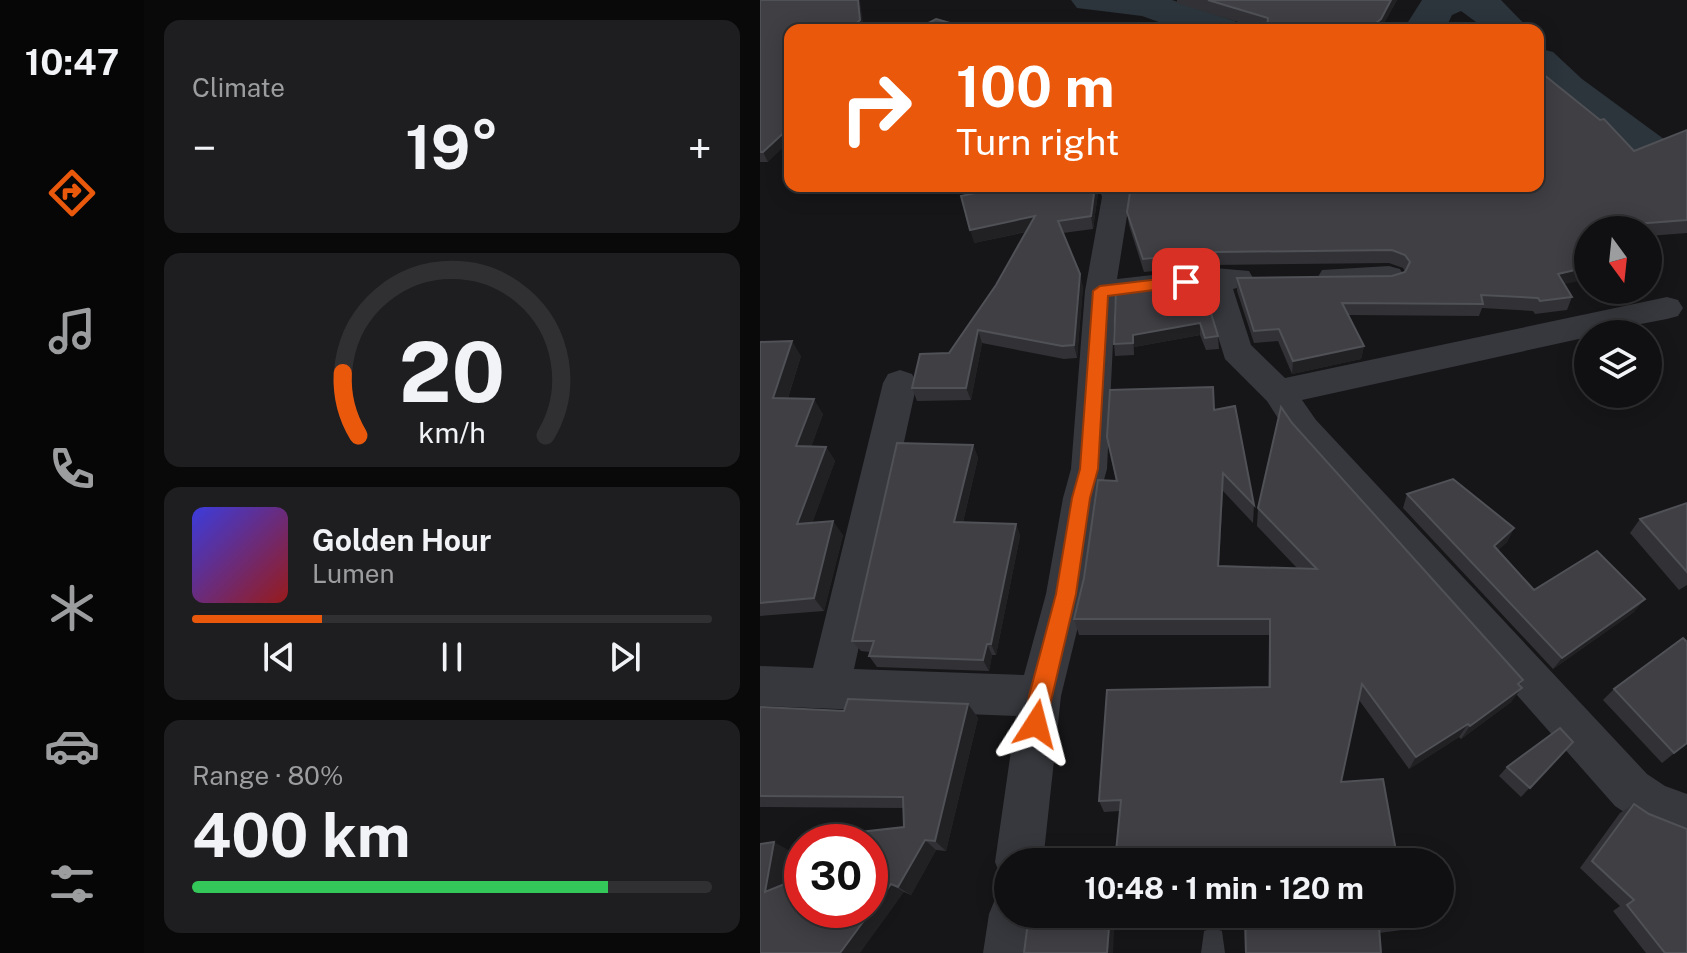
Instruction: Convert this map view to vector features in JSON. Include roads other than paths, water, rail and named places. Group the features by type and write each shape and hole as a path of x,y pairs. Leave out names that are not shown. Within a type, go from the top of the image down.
{"street":[{"path":"1021,848 1040,696 1066,594 1079,510 1089,469 1100,291 1115,192"},
{"path":"1310,277 1389,276"},
{"path":"1100,291 1215,278 1263,278"},
{"path":"1215,278 1236,351 1279,392 1304,430 1631,790 1652,804 1687,817"},
{"path":"1279,392 1667,308"},
{"path":"829,689 900,383"},
{"path":"760,686 1040,696"},
{"path":"1008,953 1011,928"}],"waterway":[{"path":"1091,0 1148,5 1203,24"},
{"path":"1427,24 1436,8 1451,0"},
{"path":"1466,0 1490,11 1504,24"},
{"path":"1544,67 1566,88 1687,179"}]}
